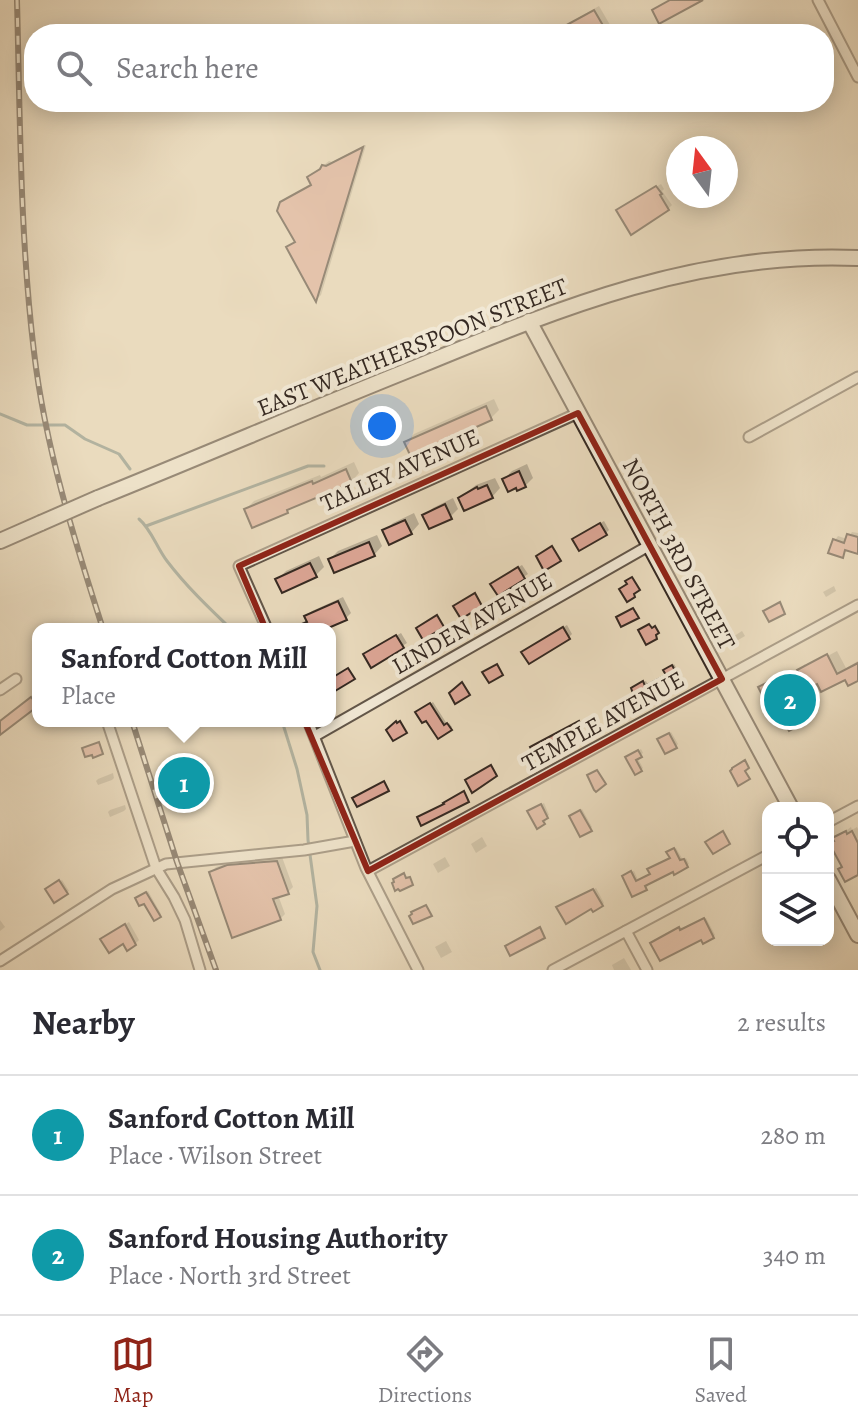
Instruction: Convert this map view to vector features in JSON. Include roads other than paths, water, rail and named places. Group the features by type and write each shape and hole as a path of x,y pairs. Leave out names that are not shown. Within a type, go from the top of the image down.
{"street":[{"path":"818,0 830,24"},
{"path":"834,31 858,77"},
{"name":"EAST WEATHERSPOON STREET","path":"0,541 529,321 641,284 730,266 819,257 858,258"},
{"name":"NORTH 3RD STREET","path":"529,321 788,802"},
{"path":"749,437 858,377"},
{"name":"TALLEY AVENUE","path":"264,623 239,566 578,413"},
{"name":"LINDEN AVENUE","path":"336,724 650,545"},
{"name":"TEMPLE AVENUE","path":"368,871 858,605"},
{"path":"0,690 16,679"},
{"path":"109,727 156,868 185,920 200,970"},
{"path":"311,727 368,871 418,970"},
{"name":"LINDEN AVENUE","path":"315,736 331,727"},
{"path":"834,819 858,806"},
{"path":"0,961 112,889 156,868 177,862 309,849 355,841"},
{"path":"553,970 762,858"},
{"path":"834,890 858,935"},
{"path":"626,931 647,970"}],"waterway":[{"path":"0,414 27,425 65,425 85,439 119,454 130,469"},
{"path":"146,526 308,466 324,466"},
{"path":"139,519 174,570 225,623"},
{"path":"284,727 307,815 317,906 313,952 320,970"}],"railway":[{"path":"17,0 23,221 34,352 53,457 101,623"},
{"path":"134,727 216,970"}],"place":[{"name":"Sanford Housing Authority","path":"790,700"},
{"name":"Sanford Cotton Mill","path":"184,783"}]}
